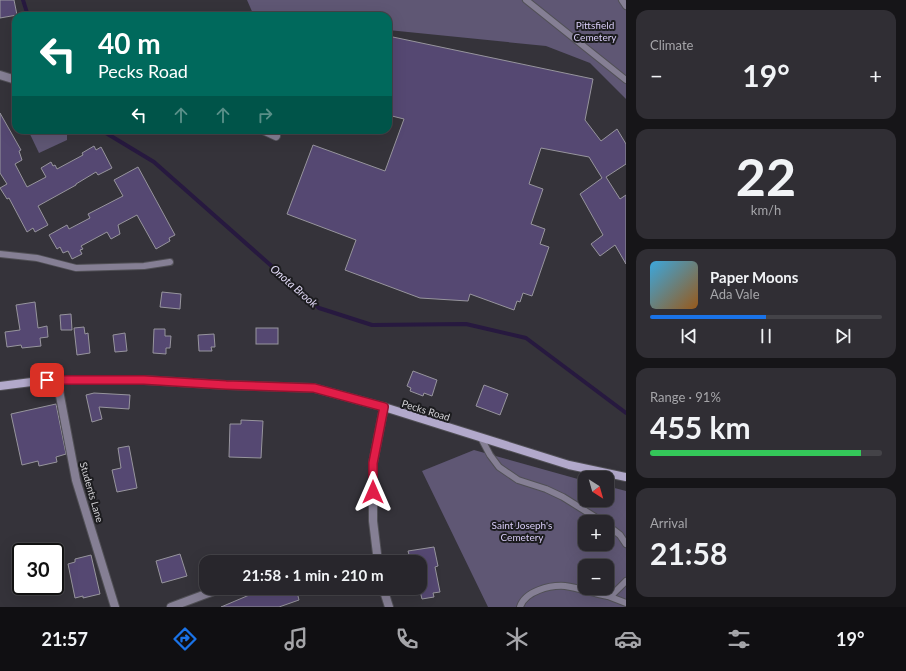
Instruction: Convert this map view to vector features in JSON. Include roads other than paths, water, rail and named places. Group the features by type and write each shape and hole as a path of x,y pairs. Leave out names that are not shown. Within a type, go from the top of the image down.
{"street":[{"path":"0,74 12,78"},
{"path":"271,134 276,136"},
{"name":"Pecks Road","path":"0,386 57,380 144,380 314,388 384,407 569,465 626,476"},
{"name":"Students Lane","path":"57,380 76,480 116,607"},
{"path":"377,555 373,522 373,463 384,407"},
{"path":"171,607 203,595"},
{"path":"385,595 389,607"}],"lane":[{"path":"526,0 626,80"},
{"path":"622,0 626,6"},
{"path":"0,254 37,258 76,268 144,266 170,262"},
{"path":"481,438 490,455 499,466 518,480 546,489 563,497 592,515"},
{"path":"614,530 620,535 626,544"},
{"path":"608,596 613,594 626,581"},
{"path":"520,607 521,602 529,595 540,589 564,586 608,596 626,602"}],"waterway":[{"name":"Onota Brook","path":"23,0 27,12"},
{"name":"Onota Brook","path":"108,134 154,162 319,308 372,325 466,324 526,338 626,413"}],"park label":[{"name":"Pittsfield Cemetery","path":"595,30"},
{"name":"Saint Joseph's Cemetery","path":"522,530"}]}
